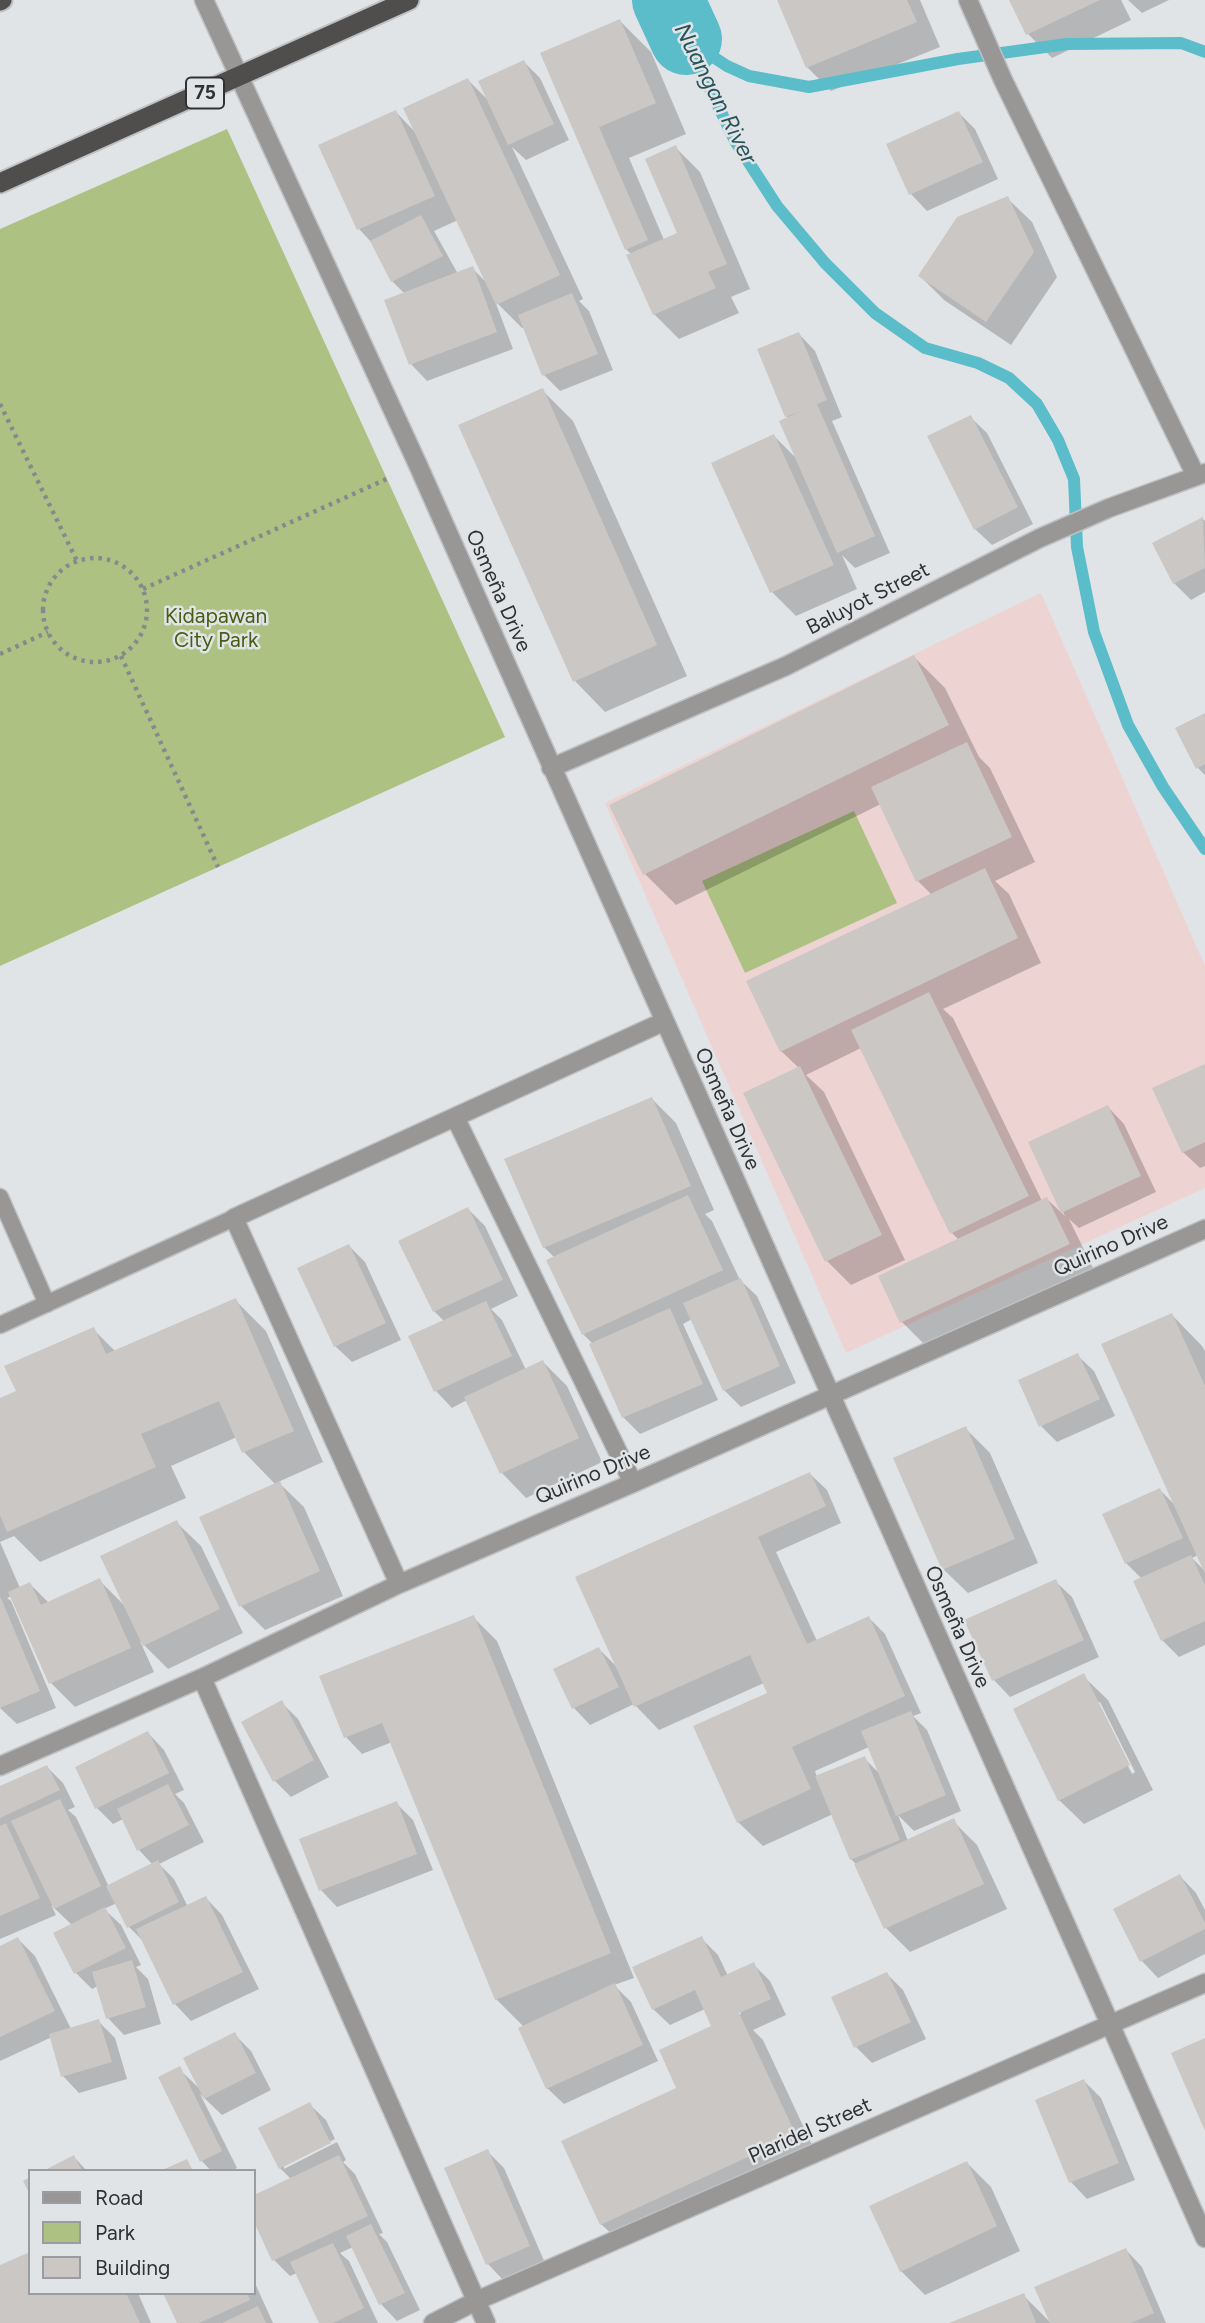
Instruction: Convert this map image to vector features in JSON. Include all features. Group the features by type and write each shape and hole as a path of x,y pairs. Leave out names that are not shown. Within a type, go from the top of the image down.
{"highway":[{"name":"75","path":"0,183 409,0"}],"street":[{"name":"Osmeña Drive","path":"204,0 418,465 1205,2238"},
{"path":"969,3 1003,80 1201,474"},
{"name":"Baluyot Street","path":"551,768 786,666 1040,538 1201,474"},
{"path":"398,1584 233,1219 663,1022"},
{"path":"455,1117 634,1483"},
{"name":"Quirino Drive","path":"0,1766 202,1678 398,1584 634,1483 1205,1229"},
{"path":"202,1678 486,2323"},
{"name":"Plaridel Street","path":"433,2323 476,2301 1205,1983"}],"lane":[{"path":"0,1197 47,1304"},
{"path":"0,1325 233,1219"}],"path":[{"path":"0,404 78,561"},
{"path":"143,589 418,465"},
{"path":"96,558 116,562 132,573 143,589 147,619 142,634 133,647 121,656 104,662 88,662 71,657 57,646 48,632 43,611 47,589 59,572 78,561 96,558"},
{"path":"0,653 48,632"},
{"path":"121,656 218,867"}],"shaded area":[{"path":"1041,593 1205,966 1205,1188 846,1353 605,803"}],"green space":[{"name":"Kidapawan City Park","path":"227,129 505,737 0,966 0,229"},
{"path":"854,811 897,903 745,973 702,881"}],"building":[{"path":"777,0 907,0 917,22 806,68"},
{"path":"1009,0 1100,0 1026,35"},
{"path":"620,19 656,103 599,127 648,240 625,250 540,53"},
{"path":"524,60 554,124 508,145 478,81"},
{"path":"468,78 560,275 496,305 403,108"},
{"path":"396,110 435,196 357,230 318,145"},
{"path":"959,111 983,162 909,195 886,144"},
{"path":"676,145 727,264 708,272 716,288 653,315 626,255 677,233 645,159"},
{"path":"1008,196 1034,252 986,322 918,276 957,217"},
{"path":"421,215 443,256 391,282 370,241"},
{"path":"473,266 497,332 409,365 384,300"},
{"path":"572,293 598,354 542,376 518,315"},
{"path":"799,332 827,400 817,404 875,536 837,553 779,421 801,411 785,417 757,349"},
{"path":"543,388 657,645 573,682 458,425"},
{"path":"971,415 1018,507 974,530 927,436"},
{"path":"774,434 834,565 770,593 711,463"},
{"path":"1203,517 1205,568 1173,584 1152,543"},
{"path":"914,655 949,725 643,875 609,805"},
{"path":"1205,713 1205,764 1196,769 1175,728"},
{"path":"967,742 1012,837 916,882 871,787"},
{"path":"985,868 1018,938 780,1052 746,981"},
{"path":"929,992 1029,1196 950,1234 851,1030"},
{"path":"1205,1064 1205,1142 1182,1153 1152,1088"},
{"path":"800,1066 882,1235 825,1262 743,1093"},
{"path":"652,1097 691,1186 543,1248 504,1159"},
{"path":"1108,1105 1141,1176 1061,1213 1028,1142"},
{"path":"688,1195 723,1270 582,1335 546,1260"},
{"path":"1047,1197 1070,1244 900,1323 878,1276"},
{"path":"468,1207 503,1280 433,1312 398,1241"},
{"path":"349,1244 386,1323 334,1347 297,1268"},
{"path":"741,1278 780,1366 723,1391 683,1303"},
{"path":"236,1298 294,1431 242,1453 219,1401 141,1434 156,1467 7,1532 0,1515 0,1398 16,1391 4,1366 94,1327 106,1354"},
{"path":"486,1301 512,1356 434,1392 408,1336"},
{"path":"670,1308 703,1384 622,1418 589,1344"},
{"path":"1172,1313 1205,1386 1205,1574 1101,1344"},
{"path":"1078,1353 1100,1399 1039,1427 1018,1380"},
{"path":"543,1360 579,1438 500,1474 464,1397"},
{"path":"966,1426 1015,1539 942,1570 893,1458"},
{"path":"810,1472 826,1506 758,1537 807,1644 869,1616 905,1696 792,1747 811,1789 737,1823 693,1726 767,1693 750,1655 634,1707 575,1577"},
{"path":"280,1481 320,1571 239,1607 199,1517"},
{"path":"1160,1488 1183,1538 1125,1564 1102,1514"},
{"path":"177,1520 220,1609 143,1646 100,1556"},
{"path":"1191,1555 1205,1585 1205,1621 1161,1641 1133,1581"},
{"path":"100,1578 131,1648 49,1684 8,1592 30,1582 41,1605"},
{"path":"1056,1579 1084,1640 992,1681 964,1620"},
{"path":"0,1596 40,1691 0,1708"},
{"path":"474,1615 611,1953 495,2000 382,1723 344,1738 319,1676"},
{"path":"599,1647 619,1687 572,1709 553,1669"},
{"path":"1084,1673 1130,1765 1058,1801 1013,1709"},
{"path":"282,1700 314,1760 273,1782 241,1722"},
{"path":"911,1711 946,1795 896,1816 861,1731"},
{"path":"148,1731 169,1773 95,1809 75,1767"},
{"path":"865,1756 900,1840 850,1860 815,1776"},
{"path":"47,1765 60,1790 0,1818 0,1786"},
{"path":"168,1784 189,1825 137,1851 117,1809"},
{"path":"60,1799 101,1886 54,1909 11,1821"},
{"path":"397,1801 417,1854 319,1891 299,1839"},
{"path":"954,1818 984,1884 884,1929 854,1864"},
{"path":"6,1823 40,1898 0,1916 0,1826"},
{"path":"158,1860 179,1902 127,1928 106,1886"},
{"path":"1180,1874 1205,1923 1205,1929 1140,1962 1113,1909"},
{"path":"206,1896 243,1972 173,2005 136,1929"},
{"path":"105,1907 126,1948 74,1974 53,1933"},
{"path":"702,1936 721,1977 754,1962 771,1999 739,2013 796,2135 600,2225 561,2141 676,2088 659,2050 711,2026 695,1990 652,2010 632,1967"},
{"path":"18,1937 55,2011 0,2037 0,1946"},
{"path":"132,1960 146,2007 106,2019 92,1972"},
{"path":"887,1972 911,2022 854,2048 831,1997"},
{"path":"615,1983 643,2045 546,2089 518,2028"},
{"path":"99,2019 112,2062 61,2077 49,2034"},
{"path":"235,2032 256,2073 204,2099 183,2058"},
{"path":"1205,2038 1205,2131 1171,2053"},
{"path":"180,2066 222,2151 200,2162 158,2077"},
{"path":"1084,2079 1119,2163 1069,2183 1035,2100"},
{"path":"310,2102 331,2143 279,2169 258,2128"},
{"path":"488,2149 530,2246 486,2265 444,2168"},
{"path":"74,2155 81,2169 47,2169"},
{"path":"339,2155 368,2216 272,2261 256,2226 256,2194"},
{"path":"187,2159 192,2169 164,2169"},
{"path":"967,2161 997,2226 900,2272 869,2206"},
{"path":"28,2178 28,2191 23,2181"},
{"path":"371,2224 405,2293 379,2305 346,2236"},
{"path":"333,2243 364,2308 333,2323 319,2323 290,2262"},
{"path":"1126,2248 1154,2313 1131,2323 1050,2323 1034,2287"},
{"path":"28,2253 28,2295 127,2295 140,2323 0,2323 0,2265"},
{"path":"1024,2293 1036,2323 949,2323"},
{"path":"164,2295 248,2295 250,2300 199,2323 177,2323"},
{"path":"258,2306 266,2323 222,2323"}],"waterway":[{"name":"Nuangan River","path":"668,0 686,39"},
{"name":"Nuangan River","path":"686,39 735,141 777,206 825,263 875,313 925,348 978,363 1009,378 1037,404 1058,440 1074,479 1077,547 1094,632 1128,725 1163,787 1205,849"},
{"path":"686,39 727,66 749,76 809,87 958,59 1067,44 1181,43 1205,52"}]}
